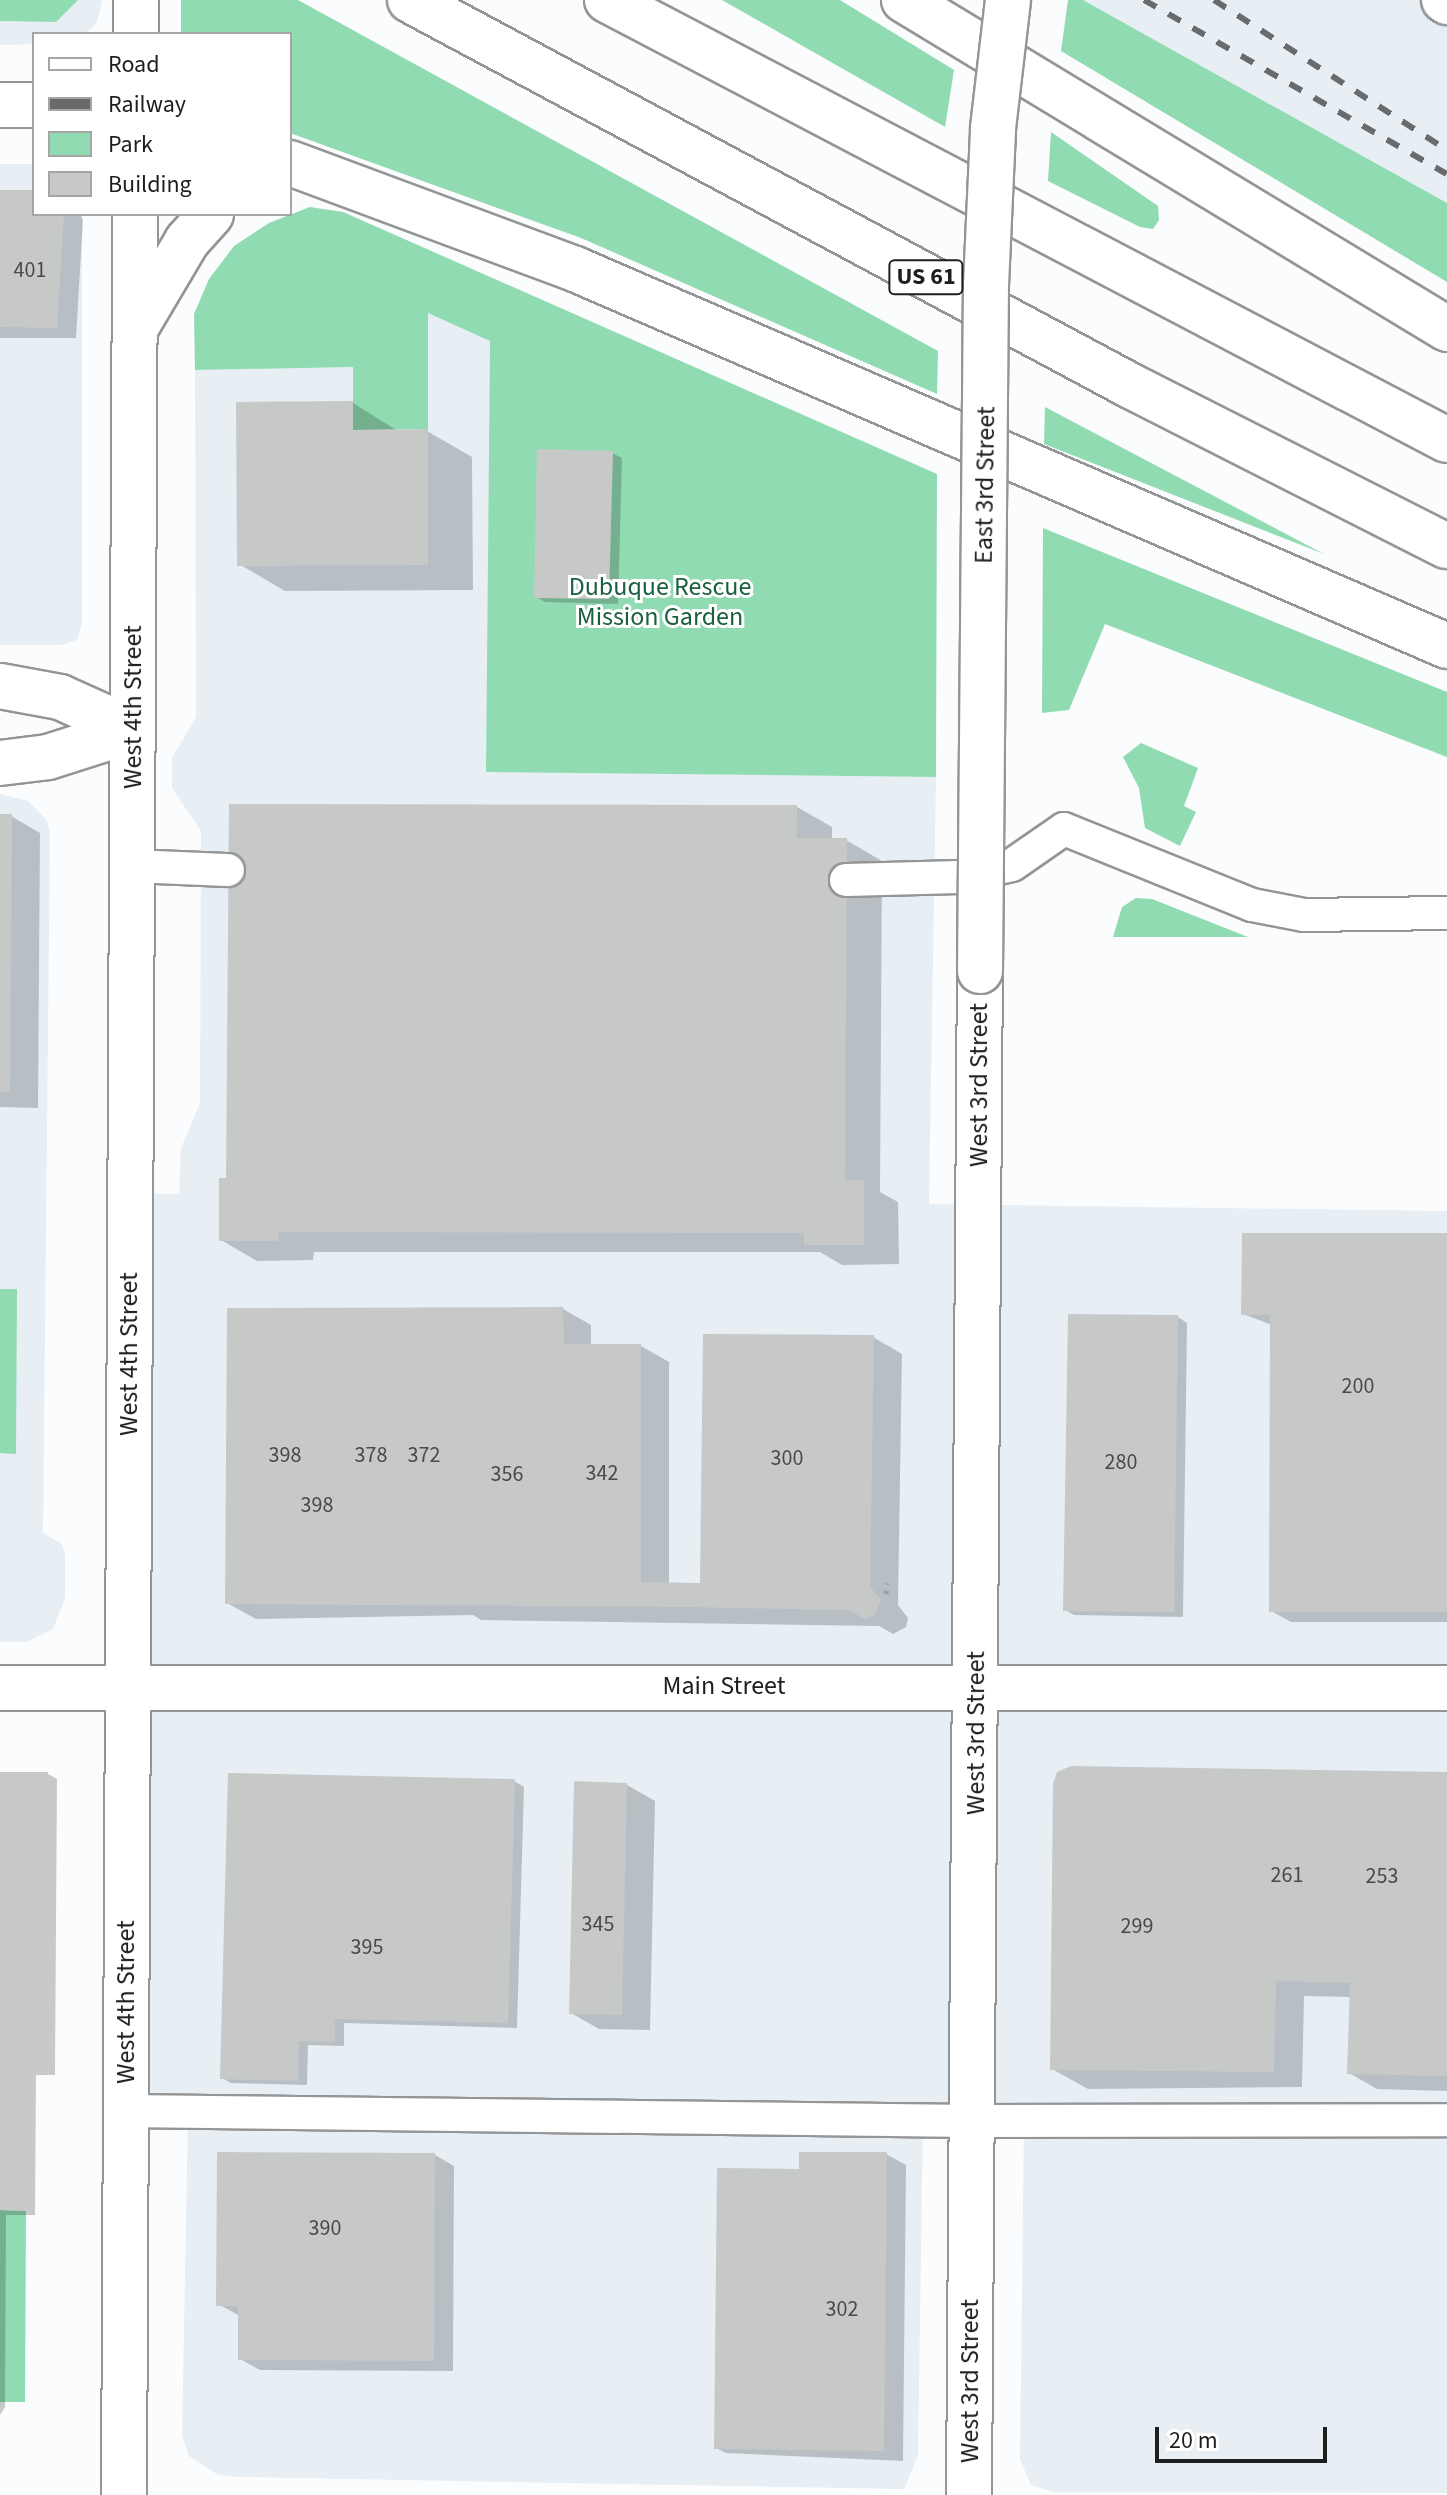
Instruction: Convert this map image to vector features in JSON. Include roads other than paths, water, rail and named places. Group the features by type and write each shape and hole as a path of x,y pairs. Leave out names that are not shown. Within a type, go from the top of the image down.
{"main road":[{"path":"136,0 136,32"},
{"name":"US 61","path":"410,0 1129,385 1447,546"},
{"path":"607,0 1447,440"},
{"path":"904,0 1447,329"},
{"name":"East 3rd Street","path":"980,971 986,285 993,128 1008,0"},
{"path":"0,105 32,105"},
{"path":"296,170 575,269 1447,646"},
{"name":"West 4th Street","path":"124,2495 135,216"},
{"path":"135,329 187,241 209,216"},
{"path":"0,686 60,697 133,730"},
{"path":"0,763 48,757 133,730"},
{"name":"West 3rd Street","path":"969,2495 980,971"},
{"name":"Main Street","path":"0,1688 1447,1688"}],"lane":[{"path":"846,880 959,877 1012,865 1064,829 1252,905 1304,915 1447,913"},
{"path":"131,866 228,870"},
{"path":"126,2111 973,2121 1447,2120"}],"railway":[{"path":"1144,0 1447,174"},
{"path":"1214,0 1447,150"}],"park label":[{"name":"Dubuque Rescue Mission Garden","path":"660,602"}]}
